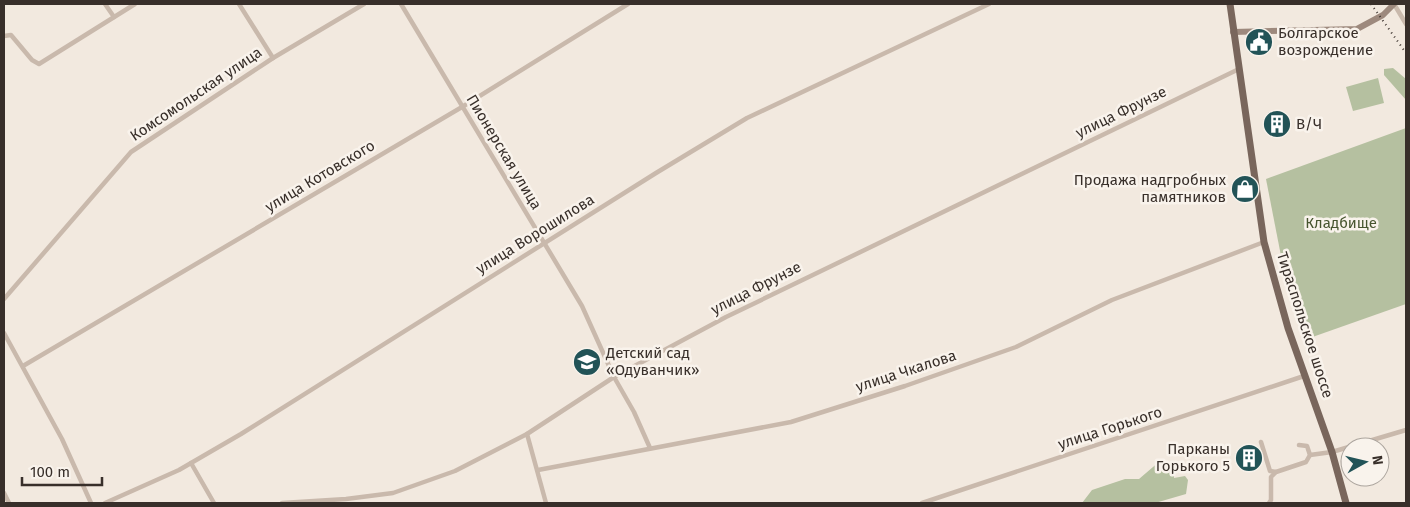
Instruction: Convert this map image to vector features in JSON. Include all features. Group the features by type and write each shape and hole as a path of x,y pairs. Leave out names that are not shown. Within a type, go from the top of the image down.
{"main road":[{"name":"Тираспольское шоссе","path":"1230,4 1264,242 1280,303 1332,452 1346,503"},
{"path":"1233,32 1356,29 1383,15 1394,4"}],"street":[{"path":"105,4 114,17"},
{"path":"4,36 12,35 36,63 42,62 135,4"},
{"path":"239,4 273,58"},
{"name":"Комсомольская улица","path":"4,299 117,166 132,152 273,58 364,4"},
{"name":"Пионерская улица","path":"402,4 582,306 614,377 634,412 650,448"},
{"name":"улица Котовского","path":"23,366 462,106 628,4"},
{"name":"улица Ворошилова","path":"104,503 142,488 191,463 747,118 989,4"},
{"path":"1394,4 1406,24"},
{"name":"улица Фрунзе","path":"282,503 346,499 411,488 487,457 528,434 614,377 726,317 835,262 1095,140 1239,69"},
{"name":"улица Чкалова","path":"538,470 791,422 905,386 1016,347 1112,300 1264,242"},
{"path":"4,333 62,439 91,503"},
{"name":"улица Горького","path":"922,503 1304,376"},
{"path":"1310,455 1332,452 1406,430"},
{"path":"528,434 546,503"},
{"path":"1261,442 1266,464 1270,471 1276,472"},
{"path":"1269,503 1271,500 1271,477 1276,472 1306,462 1310,455 1307,446 1299,445"},
{"path":"191,463 214,503"},
{"path":"4,494 8,503"}],"green space":[{"path":"1393,68 1406,79 1406,100 1384,75 1384,69"},
{"path":"1378,78 1384,103 1353,111 1346,87"},
{"name":"Кладбище","path":"1406,128 1406,304 1304,340 1282,261 1266,179"},
{"path":"1160,461 1169,462 1174,470 1174,478 1185,476 1188,480 1186,494 1155,503 1082,503 1092,490 1125,479 1139,479"}],"railway":[{"path":"1371,4 1406,53"}],"place":[{"name":"Болгарское возрождение","path":"1259,42"},
{"name":"В/Ч","path":"1277,124"},
{"name":"Продажа надгробных памятников","path":"1245,189"},
{"name":"Детский сад «Одуванчик»","path":"587,362"},
{"name":"Парканы Горького 5","path":"1249,458"}]}
